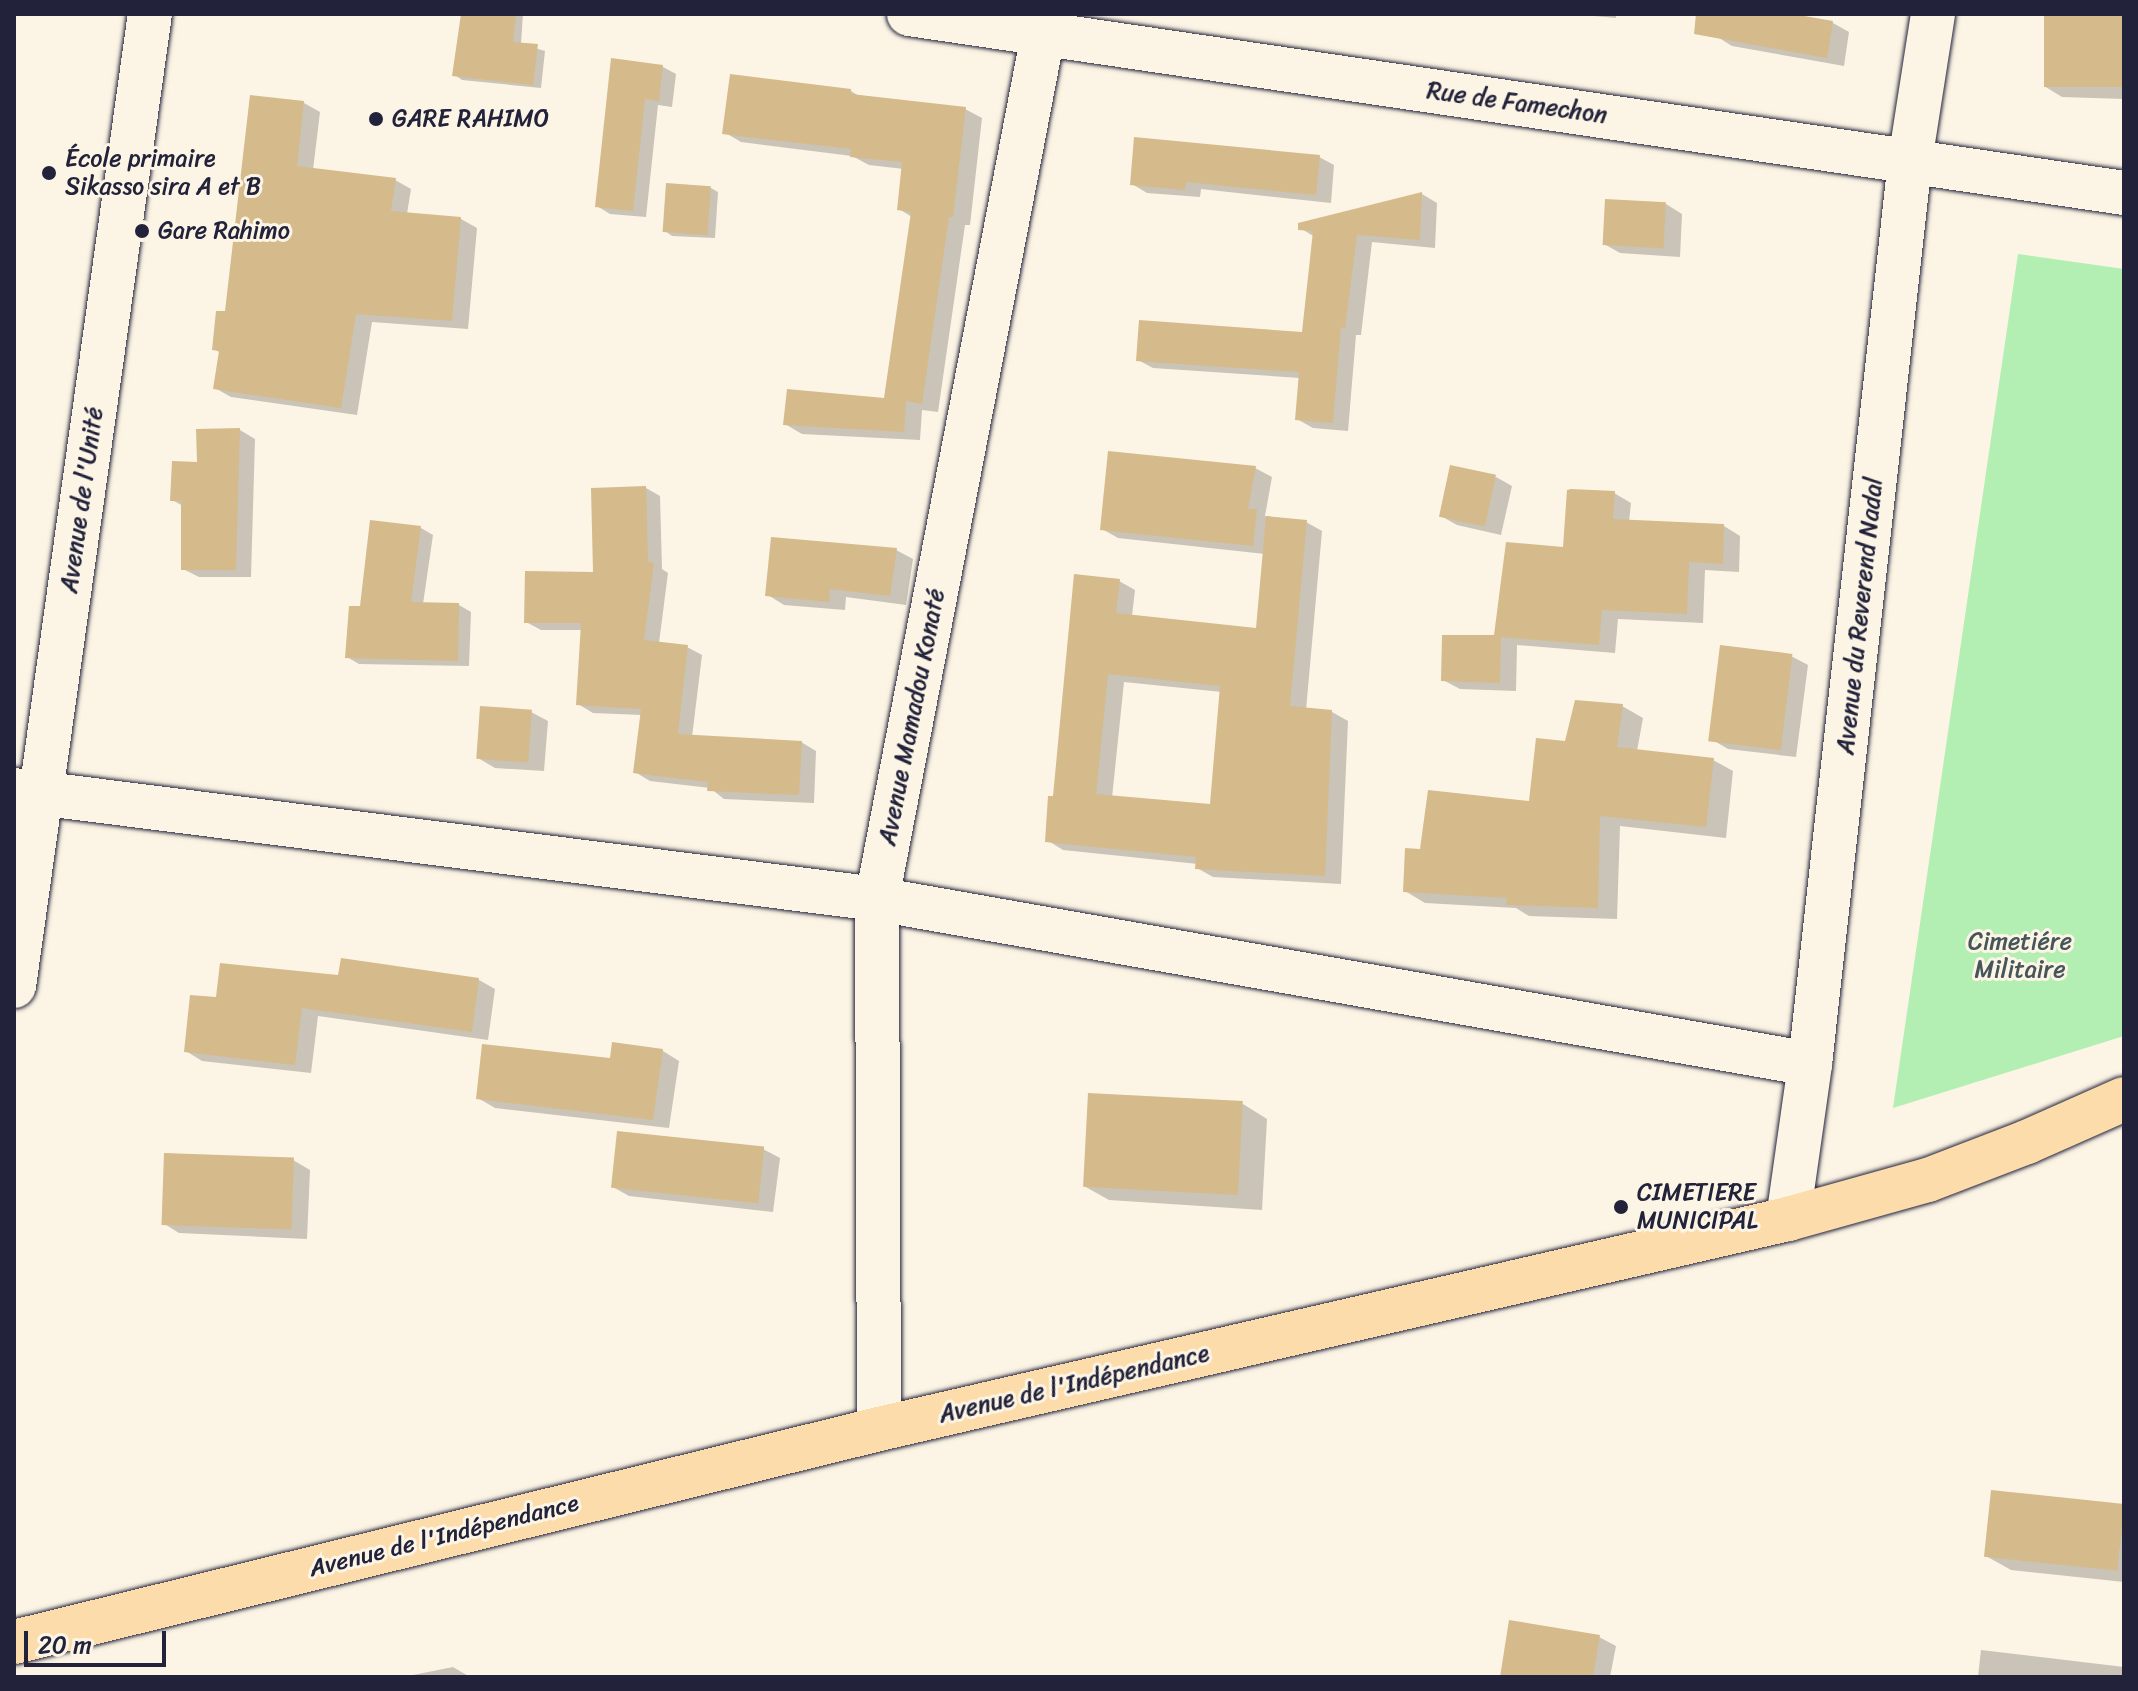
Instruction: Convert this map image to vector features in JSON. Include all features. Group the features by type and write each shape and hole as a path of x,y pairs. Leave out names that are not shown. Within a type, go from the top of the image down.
{"highway":[{"name":"Avenue de l'Indépendance","path":"14,1642 879,1429 1788,1219 1928,1180 2027,1142 2124,1099"}],"street":[{"name":"Avenue de l'Unité","path":"14,986 27,792 150,14"},
{"name":"Rue de Famechon","path":"909,14 1045,24 2124,193"},
{"name":"Avenue du Reverend Nadal","path":"1788,1219 1810,1064 1910,161 1933,14"},
{"name":"Avenue Mamadou Konaté","path":"879,1429 877,899 1045,24"},
{"path":"27,792 877,899 1810,1064"}],"green space":[{"name":"Cimetiére Militaire","path":"2018,254 2124,269 2124,1036 1893,1108"}],"building":[{"path":"461,14 516,14 513,42 538,44 533,85 452,76"},
{"path":"1696,14 1793,14 1833,21 1827,58 1694,34"},
{"path":"2044,14 2124,14 2124,87 2044,87"},
{"path":"611,58 663,65 659,101 645,99 633,211 595,207"},
{"path":"730,74 851,89 851,94 966,107 953,217 949,217 922,404 906,401 904,432 783,425 787,389 884,398 911,212 897,210 902,162 850,157 851,149 722,134"},
{"path":"250,95 304,101 297,166 396,178 391,211 461,217 452,321 356,314 341,408 213,389 219,351 212,350 216,311 225,311"},
{"path":"1134,137 1320,155 1316,195 1186,182 1185,190 1130,185"},
{"path":"666,183 711,186 707,235 663,232"},
{"path":"1422,192 1420,240 1357,235 1345,328 1341,327 1333,423 1295,420 1299,372 1136,361 1139,320 1302,332 1313,231 1298,230 1298,223"},
{"path":"1605,199 1666,202 1664,248 1603,245"},
{"path":"240,428 236,570 181,570 181,501 170,501 172,461 197,462 196,429"},
{"path":"1108,451 1256,466 1248,509 1257,509 1253,546 1100,530"},
{"path":"1450,465 1496,475 1485,527 1439,517"},
{"path":"646,486 648,562 654,563 644,640 688,645 678,734 802,741 799,795 707,791 708,782 633,773 641,709 576,705 581,623 524,623 525,571 593,572 591,488"},
{"path":"1567,490 1615,491 1613,519 1724,524 1723,564 1689,562 1687,614 1602,610 1599,645 1501,637 1500,683 1441,681 1442,635 1494,635 1506,542 1563,547"},
{"path":"1266,516 1307,520 1290,706 1332,710 1325,876 1195,869 1196,857 1045,842 1048,796 1053,796 1074,574 1120,579 1116,613 1256,628","holes":["1108,674 1220,686 1210,804 1096,794"]},
{"path":"370,520 421,526 411,602 459,603 458,661 345,658 349,606 360,606"},
{"path":"771,537 897,548 890,596 830,589 829,602 765,596"},
{"path":"1720,645 1792,654 1781,750 1708,741"},
{"path":"1575,700 1623,704 1617,747 1714,758 1706,827 1600,816 1598,908 1506,905 1507,898 1403,892 1405,848 1420,849 1428,790 1529,801 1536,738 1565,741"},
{"path":"480,706 532,710 528,762 476,759"},
{"path":"341,958 479,978 472,1032 302,1008 295,1065 184,1052 190,995 216,997 220,963 338,975"},
{"path":"612,1042 663,1049 653,1120 476,1099 482,1044 610,1058"},
{"path":"1088,1093 1243,1101 1238,1195 1083,1187"},
{"path":"617,1131 764,1146 758,1203 611,1188"},
{"path":"164,1153 294,1158 291,1229 161,1225"},
{"path":"1991,1490 2124,1504 2117,1571 1984,1557"},
{"path":"1509,1620 1600,1635 1593,1677 1500,1677"}],"place":[{"name":"GARE RAHIMO","path":"376,119"},
{"name":"École primaire Sikasso sira A et B","path":"49,173"},
{"name":"Gare Rahimo","path":"142,231"},
{"name":"CIMETIERE MUNICIPAL","path":"1621,1207"}]}
